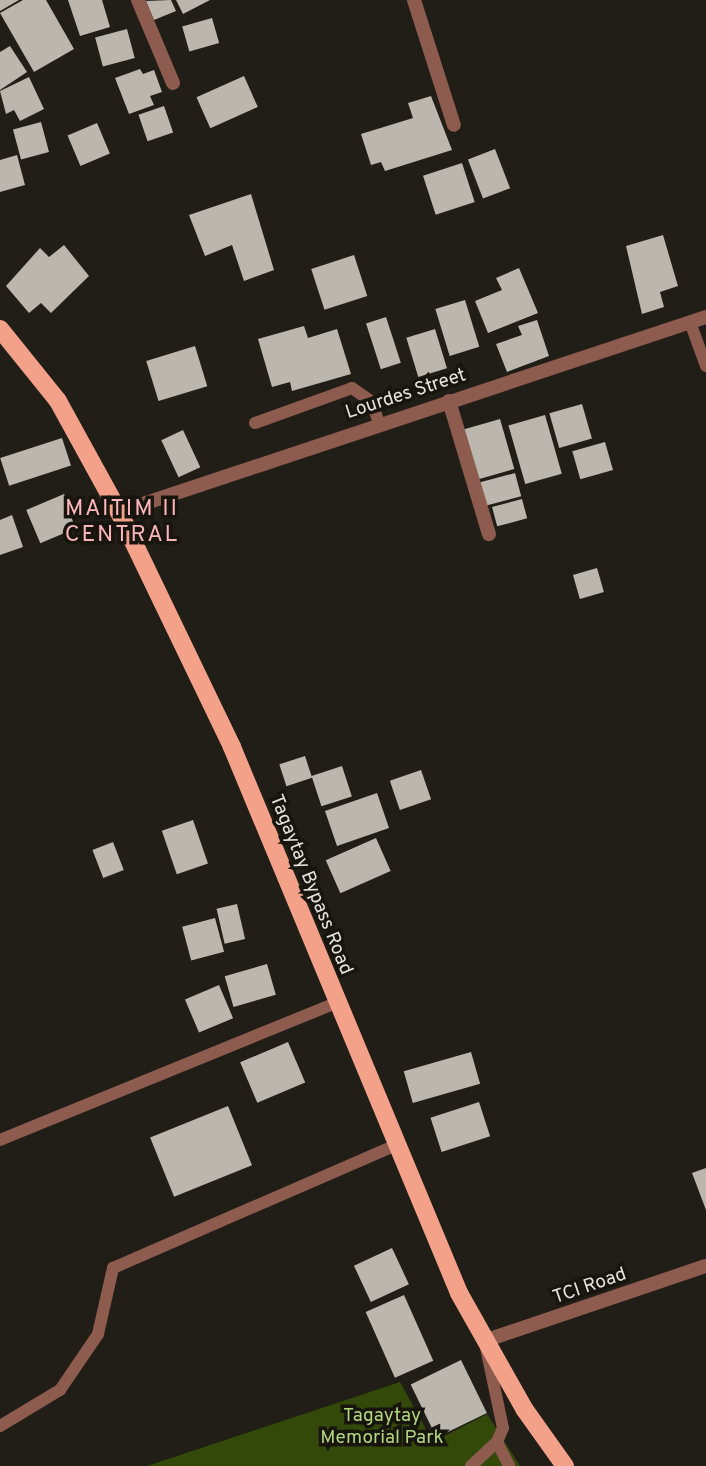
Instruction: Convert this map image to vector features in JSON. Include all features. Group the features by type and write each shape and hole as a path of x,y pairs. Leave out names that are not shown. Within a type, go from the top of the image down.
{"main road":[{"name":"Tagaytay Bypass Road","path":"0,329 58,401 119,512 232,747 393,1146 484,1341 565,1466"}],"street":[{"path":"138,0 173,83"},
{"path":"414,0 454,125"},
{"name":"Lourdes Street","path":"119,512 706,317"},
{"path":"449,401 489,534"},
{"name":"TCI Road","path":"484,1341 706,1266"}],"lane":[{"path":"690,322 706,366"},
{"path":"255,423 352,388 372,402 379,424"},
{"path":"0,1140 335,1003"},
{"path":"0,1426 60,1390 98,1334 113,1268 393,1146"},
{"path":"471,1466 497,1442 503,1428 484,1341"},
{"path":"497,1442 509,1466"}],"green space":[{"name":"Tagaytay Memorial Park","path":"400,1382 433,1442 487,1414 520,1466 147,1466"}],"building":[{"path":"0,0 19,0 0,11"},
{"path":"23,0 46,0 74,49 34,72 0,13"},
{"path":"68,0 102,0 110,27 80,36"},
{"path":"171,0 176,11 154,20 146,1"},
{"path":"176,0 210,0 183,14"},
{"path":"212,18 219,43 189,52 182,27"},
{"path":"127,29 135,58 103,67 95,38"},
{"path":"10,46 27,72 0,90 0,52"},
{"path":"140,69 143,74 154,70 162,92 150,96 154,105 129,114 115,78"},
{"path":"244,76 258,107 210,128 196,97"},
{"path":"29,77 44,109 20,121 14,110 6,114 0,91"},
{"path":"431,96 452,150 385,171 381,162 371,165 361,134 413,118 408,103"},
{"path":"164,106 173,132 148,141 138,115"},
{"path":"41,122 49,152 21,159 13,130"},
{"path":"97,123 110,153 80,166 68,136"},
{"path":"495,149 510,188 483,199 468,159"},
{"path":"17,155 25,185 0,192 0,160"},
{"path":"462,163 475,202 436,215 423,176"},
{"path":"251,194 274,270 244,281 232,245 205,256 189,215"},
{"path":"663,235 678,286 660,292 664,307 642,314 626,246"},
{"path":"64,245 89,276 51,313 41,303 29,313 6,286 40,248 49,257"},
{"path":"354,255 367,296 324,310 311,269"},
{"path":"519,268 538,313 488,333 475,301 502,290 496,278"},
{"path":"465,300 479,347 450,356 435,309"},
{"path":"386,317 401,363 381,369 366,323"},
{"path":"537,320 549,356 507,372 496,344 522,335 518,326"},
{"path":"304,326 308,338 337,329 351,374 292,391 290,382 272,387 258,339"},
{"path":"435,329 447,368 418,377 406,338"},
{"path":"195,346 207,386 159,401 146,361"},
{"path":"582,404 592,439 559,448 549,413"},
{"path":"545,415 562,474 525,484 508,425"},
{"path":"500,419 514,469 477,480 463,430"},
{"path":"183,430 200,467 179,477 161,440"},
{"path":"62,438 71,466 9,486 0,458"},
{"path":"605,442 613,470 580,479 572,451"},
{"path":"515,473 521,496 486,505 480,482"},
{"path":"64,494 78,527 40,543 26,510"},
{"path":"522,499 527,518 497,526 492,507"},
{"path":"12,515 23,547 0,555 0,520"},
{"path":"597,568 604,592 580,599 573,575"},
{"path":"305,756 312,778 286,786 279,764"},
{"path":"342,766 352,796 321,806 312,776"},
{"path":"421,770 431,799 400,810 390,781"},
{"path":"377,793 389,828 337,846 325,811"},
{"path":"193,820 208,863 177,874 162,831"},
{"path":"376,838 391,871 340,893 326,860"},
{"path":"113,842 124,870 103,878 92,850"},
{"path":"237,904 245,939 225,944 217,909"},
{"path":"215,918 224,952 191,961 182,927"},
{"path":"267,964 276,995 234,1007 225,976"},
{"path":"219,985 233,1018 199,1033 185,999"},
{"path":"288,1042 305,1083 257,1103 240,1062"},
{"path":"471,1052 480,1084 413,1103 404,1071"},
{"path":"479,1102 490,1136 442,1152 430,1118"},
{"path":"228,1106 252,1165 174,1197 150,1137"},
{"path":"706,1168 706,1210 692,1173"},
{"path":"392,1248 409,1284 371,1302 354,1266"},
{"path":"404,1295 433,1361 395,1378 366,1312"},
{"path":"461,1360 487,1413 437,1438 411,1385"}],"district":[{"name":"MAITIM II CENTRAL","path":"122,523"}]}
